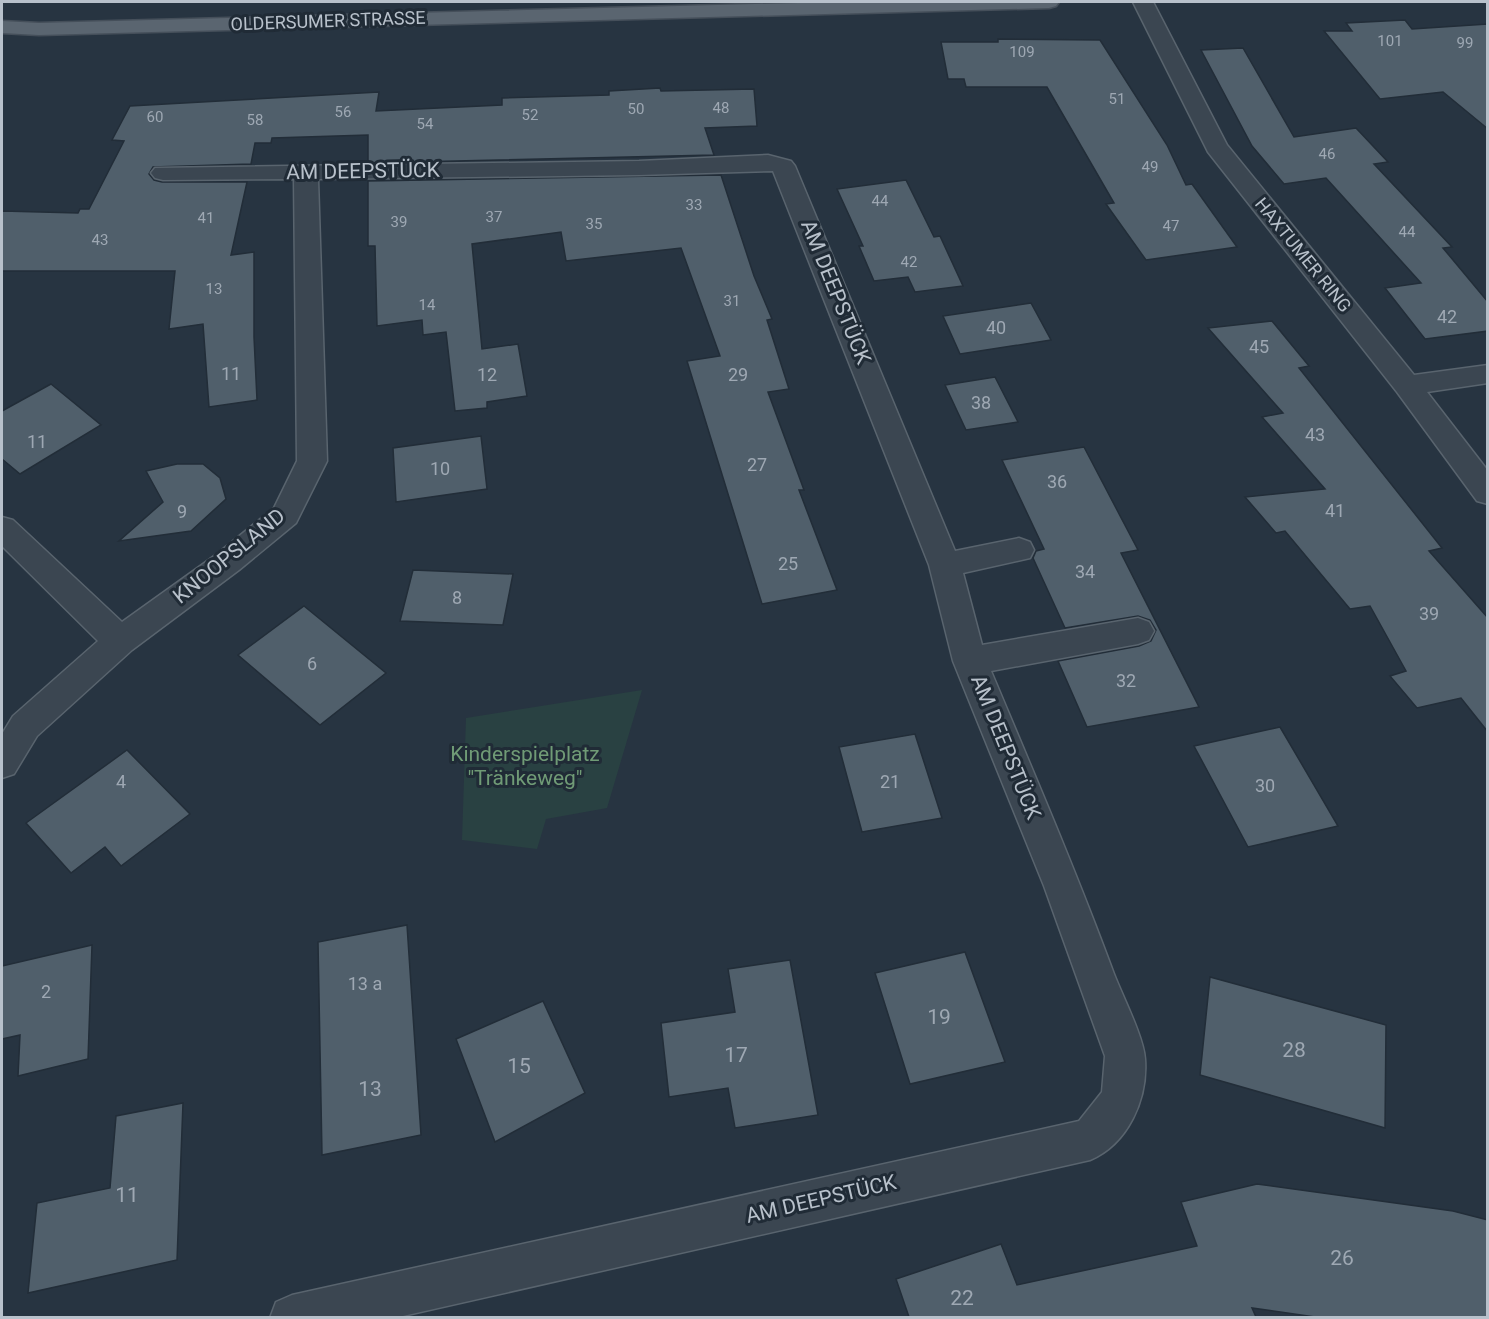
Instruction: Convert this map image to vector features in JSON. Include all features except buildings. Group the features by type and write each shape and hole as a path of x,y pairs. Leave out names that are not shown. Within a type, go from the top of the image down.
{"main road":[{"name":"OLDERSUMER STRASSE","path":"2,27 39,30 809,4 1049,2"},
{"name":"OLDERSUMER STRASSE","path":"2,36 39,30"}],"street":[{"name":"HAXTUMER RING","path":"1143,2 1216,147 1407,385 1488,493"},
{"name":"AM DEEPSTÜCK","path":"163,173 639,168 768,162 783,166 945,565 970,661 1063,886 1125,1056 1126,1086 1115,1113 1090,1139 292,1317"},
{"name":"KNOOPSLAND","path":"2,763 25,726 120,640 228,562 285,515 312,461 306,171"},
{"path":"1407,385 1488,374"},
{"path":"2,528 120,640"},
{"path":"945,565 1019,550"},
{"path":"970,661 1138,631"}],"green space":[{"name":"Kinderspielplatz \"Tränkeweg\"","path":"642,690 607,808 546,819 537,849 462,840 466,718"}]}
